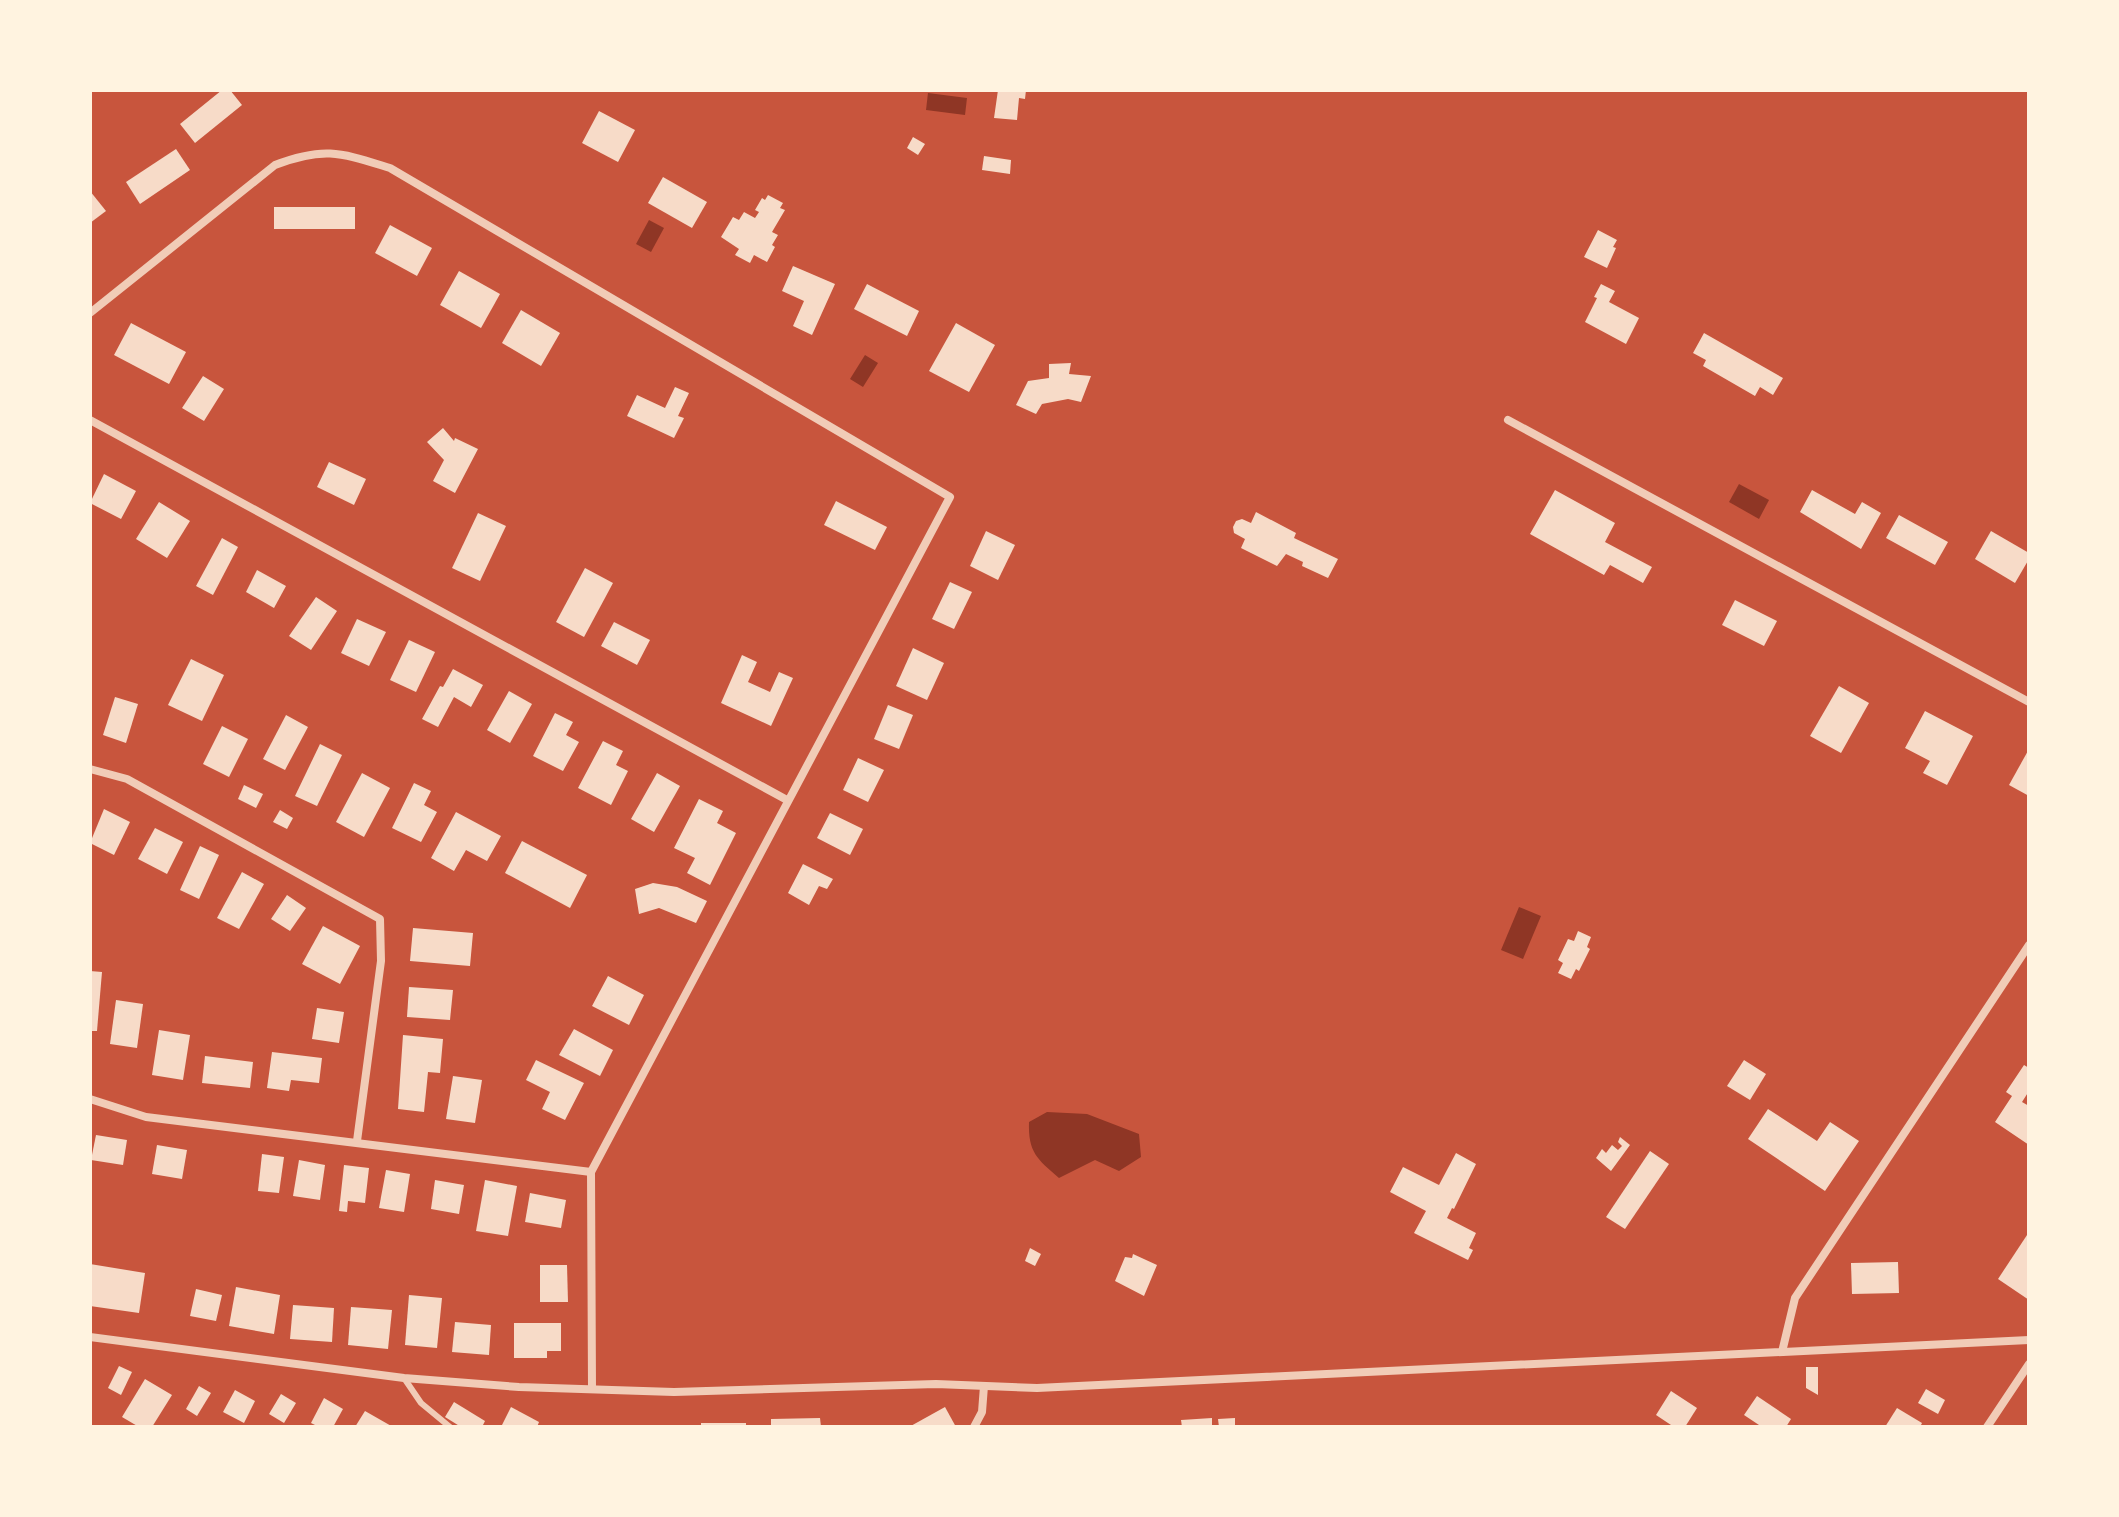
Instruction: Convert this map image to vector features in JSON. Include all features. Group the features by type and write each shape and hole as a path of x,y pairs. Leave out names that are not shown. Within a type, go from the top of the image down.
{"street":[{"path":"90,313 275,165 302,155 341,153 390,168 950,497 591,1172 592,1388"},
{"path":"90,420 787,800"},
{"path":"1508,420 2029,702"},
{"path":"90,769 127,779 380,919 381,961 357,1141"},
{"path":"1782,1352 1795,1298 2029,945"},
{"path":"90,1099 146,1117 591,1172"},
{"path":"90,1337 404,1378 519,1387 674,1392 936,1384 1053,1388 2029,1340"},
{"path":"1987,1427 2029,1364"},
{"path":"974,1427 982,1412 984,1386"}],"lane":[{"path":"404,1378 421,1403 450,1427"}],"shaded area":[{"path":"928,93 967,98 965,115 926,110"},
{"path":"649,220 664,228 651,252 636,244"},
{"path":"865,355 878,363 863,387 850,379"},
{"path":"1739,484 1769,500 1759,519 1729,502"},
{"path":"1519,907 1541,916 1523,959 1501,950"},
{"path":"1047,1112 1087,1114 1139,1134 1141,1157 1119,1171 1095,1160 1059,1178 1040,1160 1030,1141 1029,1122"}],"building":[{"path":"222,90 230,90 242,105 195,143 180,124"},
{"path":"998,90 1026,90 1025,99 1019,98 1017,120 994,118"},
{"path":"599,111 635,130 618,162 582,143"},
{"path":"913,137 925,144 918,155 907,148"},
{"path":"176,149 190,170 140,204 126,182"},
{"path":"984,156 1011,160 1010,174 982,170"},
{"path":"663,177 707,202 692,228 648,203"},
{"path":"90,191 106,211 90,223"},
{"path":"768,195 783,203 780,208 785,210 772,232 778,235 767,262 754,255 750,263 735,255 739,249 721,237 733,217 739,220 744,212 755,218 759,212 755,210 762,198 765,200"},
{"path":"274,207 355,207 355,229 274,229"},
{"path":"390,225 432,248 417,276 375,253"},
{"path":"1598,230 1617,240 1607,268 1584,257"},
{"path":"793,266 835,284 812,335 793,326 804,301 782,291"},
{"path":"459,271 500,294 481,328 440,305"},
{"path":"867,284 919,311 907,336 854,309"},
{"path":"1601,284 1615,291 1609,302 1639,318 1626,344 1585,322"},
{"path":"521,310 560,333 541,366 502,343"},
{"path":"131,323 186,352 169,384 114,355"},
{"path":"956,323 995,345 969,392 929,371"},
{"path":"1704,333 1783,378 1773,395 1760,387 1755,396 1703,366 1706,360 1693,353"},
{"path":"1071,363 1069,374 1091,376 1081,402 1068,399 1042,404 1036,414 1016,405 1028,381 1049,378 1049,364"},
{"path":"203,376 224,389 204,421 182,408"},
{"path":"675,387 689,393 678,416 684,418 674,438 627,416 637,395 665,408"},
{"path":"443,428 454,441 455,438 478,449 455,493 433,481 444,460 427,442"},
{"path":"329,462 366,479 354,505 317,487"},
{"path":"104,474 136,491 121,519 90,503"},
{"path":"1555,490 1615,523 1605,542 1652,567 1643,583 1610,565 1604,575 1530,534"},
{"path":"1812,490 1855,514 1862,502 1881,513 1861,549 1800,512"},
{"path":"836,501 887,527 875,550 824,525"},
{"path":"159,502 190,521 167,558 136,539"},
{"path":"1256,512 1296,533 1294,538 1338,559 1328,578 1302,566 1303,562 1286,554 1277,566 1241,548 1245,539 1234,533 1233,527 1236,521 1242,519 1251,523"},
{"path":"478,513 506,526 480,581 452,568"},
{"path":"1899,515 1948,542 1935,565 1886,538"},
{"path":"986,531 1015,545 998,580 970,566"},
{"path":"1991,531 2029,553 2029,559 2015,583 1975,559"},
{"path":"222,538 238,547 213,595 196,586"},
{"path":"585,568 613,583 584,637 556,622"},
{"path":"257,570 286,586 274,608 246,592"},
{"path":"950,582 972,592 954,629 932,619"},
{"path":"316,597 337,611 311,650 289,636"},
{"path":"1735,600 1777,621 1764,646 1722,625"},
{"path":"357,619 386,632 369,666 341,653"},
{"path":"614,622 650,640 637,665 601,646"},
{"path":"409,640 435,652 416,692 390,680"},
{"path":"913,648 944,663 927,700 896,686"},
{"path":"742,655 757,662 748,682 770,692 779,672 793,678 771,726 721,703"},
{"path":"191,659 224,675 202,721 168,705"},
{"path":"453,669 483,685 471,707 454,697 438,727 422,719"},
{"path":"1839,686 1869,703 1841,753 1810,736"},
{"path":"509,691 532,704 510,743 487,730"},
{"path":"115,697 138,704 126,743 103,735"},
{"path":"888,705 913,715 899,749 874,739"},
{"path":"1925,711 1973,736 1947,785 1923,773 1930,761 1905,748"},
{"path":"555,713 573,722 566,735 579,742 563,771 533,756"},
{"path":"286,715 308,727 285,770 263,759"},
{"path":"222,726 248,739 229,777 203,764"},
{"path":"603,741 623,751 616,765 628,771 611,805 578,788"},
{"path":"320,744 342,755 317,806 295,796"},
{"path":"2029,749 2029,796 2009,785"},
{"path":"858,758 884,770 868,802 843,790"},
{"path":"362,773 390,788 364,837 336,822"},
{"path":"657,773 680,786 654,832 631,819"},
{"path":"414,783 431,791 424,805 437,812 421,842 392,828"},
{"path":"244,785 263,794 256,808 238,799"},
{"path":"699,799 723,811 717,823 736,833 710,885 687,873 695,858 674,848"},
{"path":"104,809 130,822 114,855 90,843"},
{"path":"280,810 293,818 287,829 273,822"},
{"path":"456,812 501,836 487,861 466,850 454,871 431,858"},
{"path":"830,813 863,829 850,855 817,838"},
{"path":"155,828 183,842 167,874 138,859"},
{"path":"522,841 587,875 570,908 505,873"},
{"path":"200,846 219,855 199,899 180,890"},
{"path":"803,864 833,879 827,889 819,886 809,905 788,893"},
{"path":"242,872 264,884 239,929 217,918"},
{"path":"653,883 677,887 707,901 696,923 659,908 639,914 635,889"},
{"path":"287,895 306,908 290,931 271,919"},
{"path":"323,926 360,946 340,984 302,964"},
{"path":"413,928 473,933 470,966 410,961"},
{"path":"1578,931 1591,937 1587,947 1590,949 1579,971 1576,969 1571,979 1558,973 1563,963 1558,960 1568,939 1574,941"},
{"path":"90,971 102,972 97,1031 90,1031"},
{"path":"608,976 644,995 629,1025 592,1006"},
{"path":"409,987 453,990 450,1020 407,1017"},
{"path":"116,1000 143,1004 137,1048 110,1044"},
{"path":"317,1008 344,1012 339,1043 312,1039"},
{"path":"574,1029 613,1050 600,1076 559,1055"},
{"path":"159,1030 190,1035 183,1080 152,1075"},
{"path":"403,1035 443,1039 440,1073 428,1072 424,1112 398,1109"},
{"path":"272,1052 322,1058 319,1083 291,1080 289,1091 267,1088"},
{"path":"205,1056 253,1062 250,1088 202,1083"},
{"path":"536,1060 584,1083 565,1120 542,1109 550,1092 526,1080"},
{"path":"1744,1060 1766,1074 1750,1100 1727,1086"},
{"path":"2024,1065 2029,1068 2029,1091 2022,1102 2029,1106 2029,1145 1995,1122 2012,1096 2006,1092"},
{"path":"453,1076 482,1080 475,1123 446,1119"},
{"path":"1768,1109 1817,1141 1830,1122 1859,1141 1825,1191 1748,1139"},
{"path":"96,1135 127,1140 123,1165 91,1160"},
{"path":"1620,1137 1630,1145 1611,1171 1596,1158 1602,1149 1606,1153 1612,1145 1618,1150 1622,1146 1618,1142"},
{"path":"157,1145 187,1150 182,1179 152,1174"},
{"path":"1650,1151 1669,1164 1625,1229 1606,1217"},
{"path":"1456,1153 1476,1164 1447,1218 1476,1233 1469,1248 1473,1250 1468,1260 1414,1233 1426,1211 1390,1192 1403,1167 1439,1185"},
{"path":"262,1154 284,1157 279,1193 258,1191"},
{"path":"299,1160 325,1165 320,1200 293,1196"},
{"path":"344,1165 369,1168 365,1203 348,1201 347,1212 339,1211"},
{"path":"386,1170 410,1174 404,1212 379,1208"},
{"path":"435,1180 464,1185 459,1214 431,1209"},
{"path":"485,1180 517,1186 508,1236 476,1231"},
{"path":"530,1193 566,1200 561,1228 525,1222"},
{"path":"2029,1232 2029,1300 1998,1279"},
{"path":"1030,1248 1041,1254 1035,1266 1025,1261"},
{"path":"1133,1254 1157,1265 1144,1296 1115,1281 1125,1257 1132,1258"},
{"path":"1898,1262 1899,1293 1852,1294 1851,1263"},
{"path":"90,1264 145,1273 139,1313 90,1306"},
{"path":"540,1265 567,1265 568,1302 540,1302"},
{"path":"236,1287 280,1295 274,1334 229,1326"},
{"path":"196,1289 222,1295 216,1321 190,1316"},
{"path":"409,1295 442,1298 437,1348 405,1345"},
{"path":"293,1305 334,1308 332,1342 290,1339"},
{"path":"351,1307 392,1310 388,1349 348,1345"},
{"path":"455,1322 491,1325 489,1355 452,1352"},
{"path":"514,1323 561,1323 561,1351 547,1351 547,1358 514,1358"},
{"path":"119,1366 132,1372 121,1395 108,1388"},
{"path":"1806,1367 1818,1367 1818,1395 1806,1388"},
{"path":"145,1379 172,1395 152,1427 139,1427 122,1417"},
{"path":"199,1386 211,1393 197,1416 186,1409"},
{"path":"1926,1389 1945,1400 1938,1414 1918,1403"},
{"path":"235,1390 255,1401 244,1423 223,1412"},
{"path":"1671,1391 1697,1408 1685,1427 1674,1427 1656,1415"},
{"path":"281,1394 296,1403 284,1423 269,1414"},
{"path":"1757,1396 1791,1419 1786,1427 1762,1427 1744,1415"},
{"path":"324,1398 343,1409 333,1427 319,1427 311,1423"},
{"path":"454,1402 485,1421 482,1427 461,1427 445,1417"},
{"path":"511,1407 539,1422 537,1427 502,1425"},
{"path":"945,1407 956,1427 909,1427"},
{"path":"1897,1408 1922,1423 1920,1427 1885,1427"},
{"path":"365,1411 393,1427 355,1427"},
{"path":"820,1418 821,1427 771,1427 771,1419"},
{"path":"1212,1418 1212,1427 1182,1427 1181,1420"},
{"path":"1235,1418 1235,1427 1219,1427 1218,1419"},
{"path":"701,1423 746,1423 746,1427 701,1427"}]}
